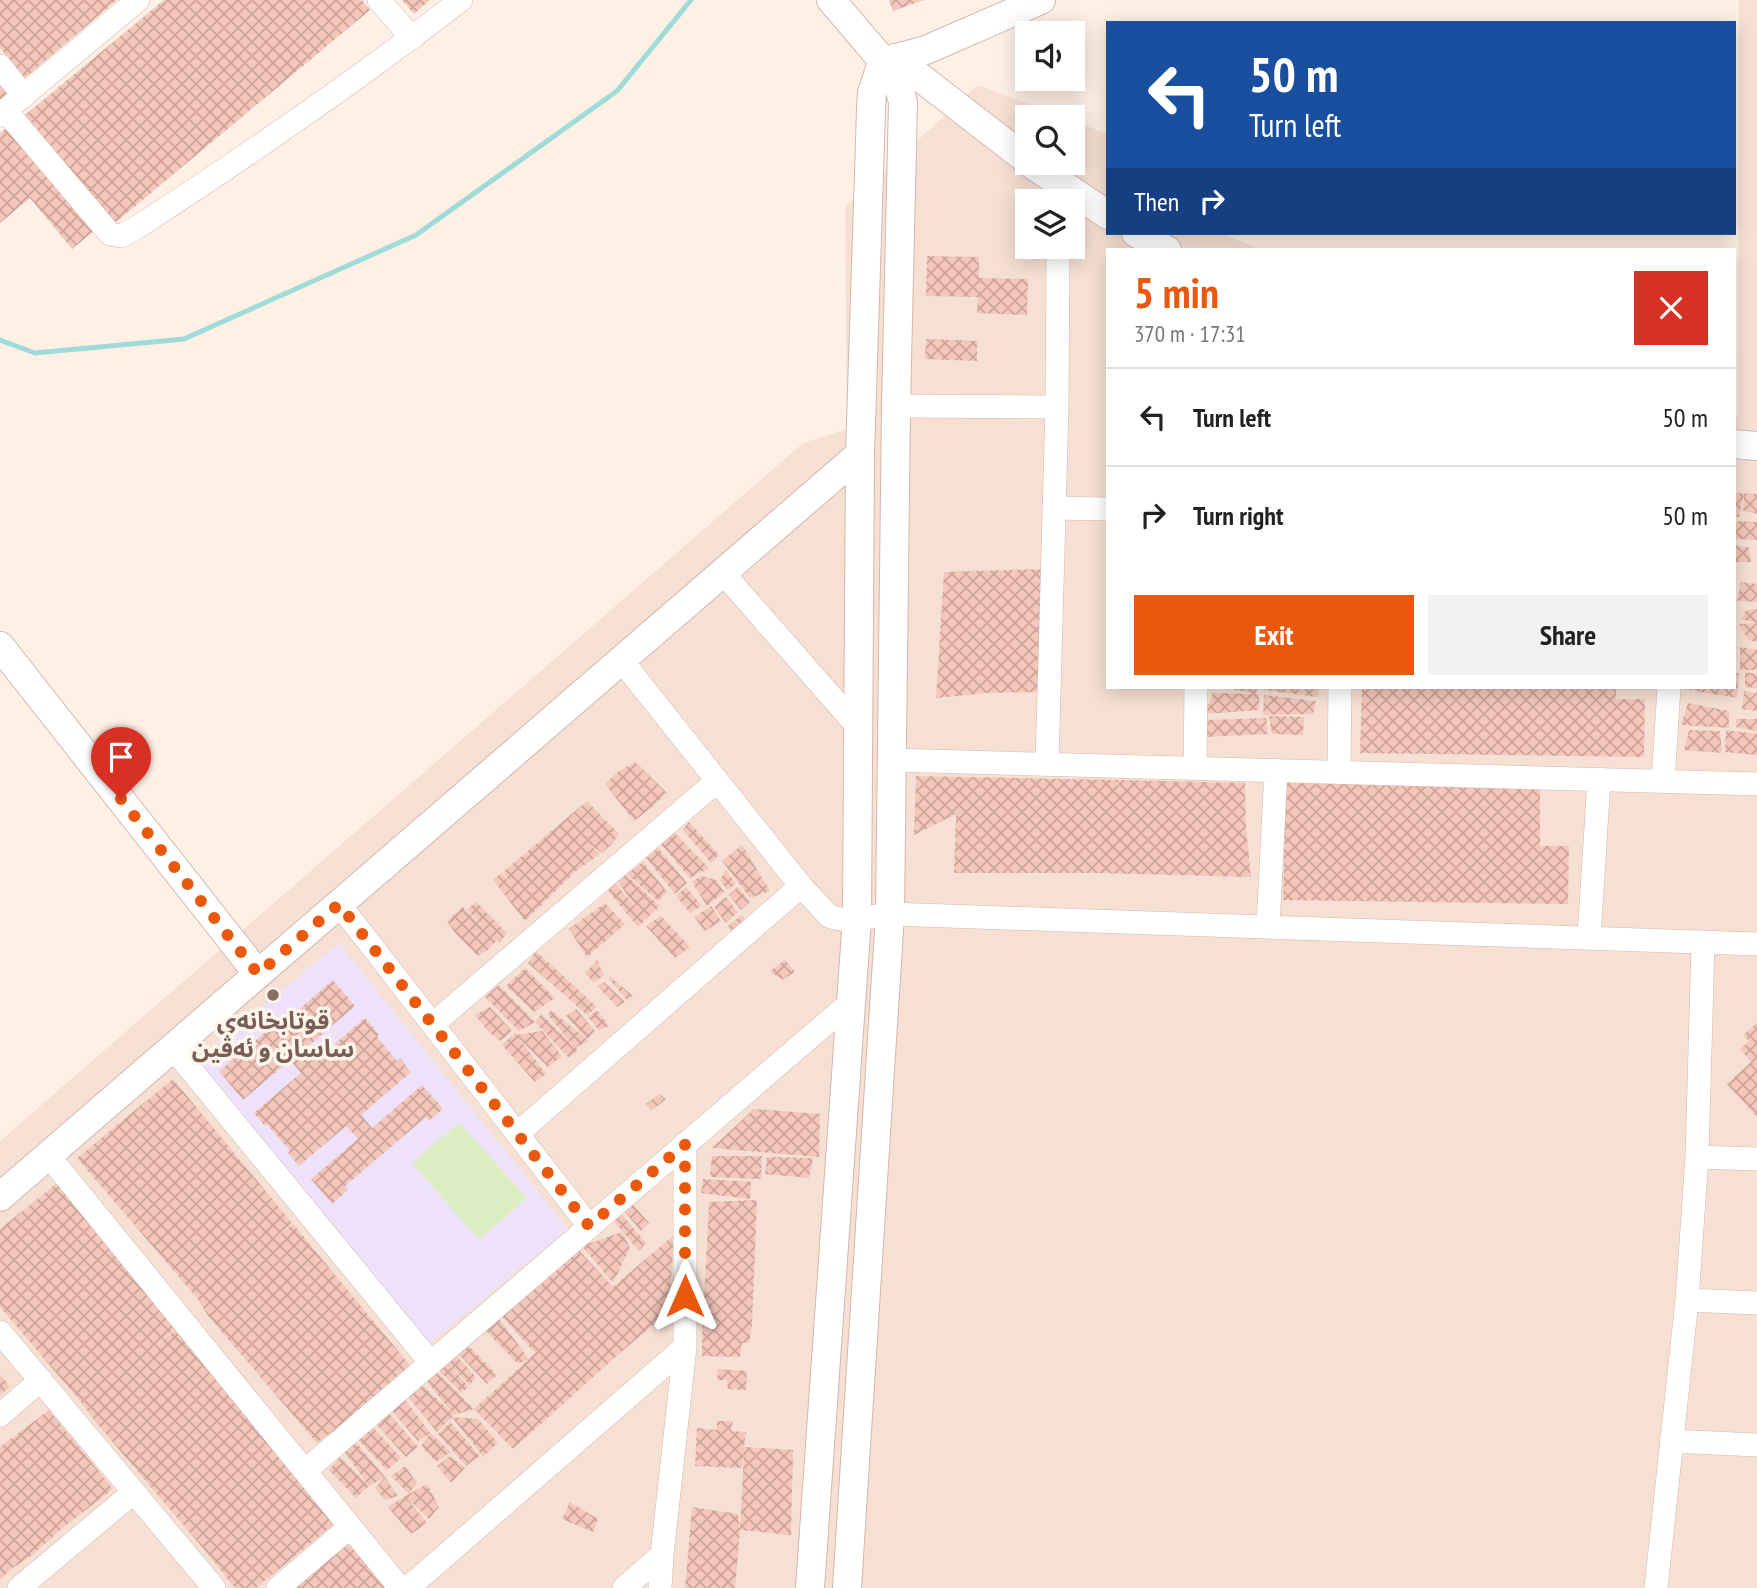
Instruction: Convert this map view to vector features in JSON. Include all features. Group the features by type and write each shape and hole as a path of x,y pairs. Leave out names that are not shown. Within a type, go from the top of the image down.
{"street":[{"path":"138,0 3,113 110,234 121,236 252,151 412,38 461,0"},
{"path":"379,0 412,38"},
{"path":"831,0 889,60 1015,152"},
{"path":"810,1588 857,918 860,454 872,93 876,77 889,60 926,50 1041,0"},
{"path":"847,1588 890,914 896,406 904,102 889,60"},
{"path":"0,66 24,96"},
{"path":"1048,175 1106,214"},
{"path":"1140,235 1163,248"},
{"path":"1047,764 1055,508 1058,259"},
{"path":"896,406 1057,407"},
{"path":"1736,444 1757,446"},
{"path":"0,1197 860,454"},
{"path":"1055,508 1106,509"},
{"path":"723,573 858,727"},
{"path":"0,646 258,974"},
{"path":"622,661 801,886 829,916 840,919 890,914 1757,944"},
{"path":"1195,768 1196,689"},
{"path":"1339,772 1340,689"},
{"path":"1663,781 1669,689"},
{"path":"892,760 1757,784"},
{"path":"1268,927 1276,770"},
{"path":"1589,938 1599,779"},
{"path":"433,1024 717,781"},
{"path":"517,1134 801,886"},
{"path":"339,904 589,1226"},
{"path":"1656,1588 1686,1300 1697,1157 1703,942"},
{"path":"305,1471 850,1002"},
{"path":"173,1048 431,1363"},
{"path":"660,1588 685,1347 685,1144"},
{"path":"48,1155 400,1588"},
{"path":"1697,1157 1757,1159"},
{"path":"1686,1300 1757,1303"},
{"path":"0,1332 134,1492 206,1585"},
{"path":"408,1588 685,1347"},
{"path":"0,1415 41,1380"},
{"path":"1671,1441 1757,1445"},
{"path":"20,1588 134,1492"},
{"path":"278,1588 350,1527"},
{"path":"624,1588 662,1555"}],"shaded area":[{"path":"1739,0 1757,0 1757,1588 0,1588 0,1141 803,443 847,429 845,207 978,85 1031,105 1015,105 1015,175 1085,175 1085,125 1106,133 1106,235 1227,235 1257,248 1106,248 1106,689 1736,689"},
{"path":"339,943 568,1229 424,1348 193,1064"}],"green space":[{"path":"459,1123 527,1198 479,1240 412,1163"}],"building":[{"path":"0,0 117,0 25,78 0,48"},
{"path":"164,0 362,0 370,10 115,223 25,115"},
{"path":"402,0 430,0 414,14"},
{"path":"889,0 924,0 893,11"},
{"path":"0,78 12,92 0,102"},
{"path":"8,127 94,231 72,249 30,198 0,223 0,133"},
{"path":"927,256 979,257 979,278 1028,279 1027,315 977,313 978,297 926,296"},
{"path":"926,339 977,341 977,361 925,359"},
{"path":"1736,493 1744,493 1739,517 1736,516"},
{"path":"1744,493 1757,494 1757,514 1743,511"},
{"path":"1736,521 1757,522 1757,540 1736,539"},
{"path":"1736,545 1749,547 1751,562 1736,562"},
{"path":"1043,569 1037,692 936,698 944,572"},
{"path":"1741,582 1757,584 1757,602 1737,601"},
{"path":"1757,609 1757,623 1741,619 1746,610"},
{"path":"1757,623 1757,642 1748,640 1739,624"},
{"path":"1740,647 1757,650 1757,670 1740,670"},
{"path":"1745,672 1757,674 1757,688 1745,687"},
{"path":"1736,673 1739,673 1737,698 1684,689 1736,689"},
{"path":"1231,689 1258,689 1256,694"},
{"path":"1265,689 1319,689 1318,697"},
{"path":"1362,689 1616,689 1616,699 1645,699 1644,757 1360,753"},
{"path":"1744,691 1757,693 1757,711 1742,709"},
{"path":"1213,693 1259,694 1259,710 1205,714"},
{"path":"1264,695 1316,701 1313,714 1263,715"},
{"path":"1688,703 1729,711 1729,728 1681,725"},
{"path":"1269,716 1304,717 1303,735 1272,734"},
{"path":"1266,718 1268,734 1204,737 1208,720"},
{"path":"1736,719 1757,719 1757,731 1736,727"},
{"path":"1689,730 1720,731 1722,753 1684,750"},
{"path":"1726,730 1757,734 1757,755 1725,752"},
{"path":"635,762 667,793 634,821 605,784 619,771"},
{"path":"916,776 1118,780 1119,795 1119,780 1245,783 1251,877 954,873 956,814 914,835"},
{"path":"1286,782 1540,787 1540,846 1569,846 1568,904 1283,900"},
{"path":"587,801 619,834 602,853 590,844 600,854 576,871 525,921 493,880 502,872 510,884 504,871"},
{"path":"689,822 719,855 711,863 683,830"},
{"path":"671,829 709,868 690,878 660,843"},
{"path":"742,845 770,891 750,898 722,861"},
{"path":"658,848 687,883 675,894 646,858"},
{"path":"643,862 667,892 658,901 627,874"},
{"path":"726,870 736,884 727,890 720,880"},
{"path":"625,874 660,906 638,927 608,891 615,883 639,911 618,882"},
{"path":"701,876 716,880 724,892 707,906 692,882"},
{"path":"686,887 702,906 690,913 676,896"},
{"path":"738,887 750,902 741,910 729,895"},
{"path":"726,897 738,912 726,923 714,907"},
{"path":"476,902 507,933 499,943 497,940 478,956 447,921 463,907 486,930 467,909"},
{"path":"605,903 625,924 587,957 569,929"},
{"path":"711,906 721,921 705,931 694,917"},
{"path":"742,915 745,919 731,931 728,926"},
{"path":"661,916 690,947 675,958 646,926"},
{"path":"536,951 597,1007 587,1015 528,963"},
{"path":"597,960 604,975 594,983 585,973"},
{"path":"785,960 795,972 782,980 770,971"},
{"path":"525,968 555,998 534,1012 506,986"},
{"path":"609,976 633,996 627,1000"},
{"path":"333,980 355,1006 306,1048 316,1060 365,1018 397,1061 400,1058 411,1072 361,1115 372,1128 422,1085 443,1109 429,1121 426,1117 345,1186 348,1190 332,1204 311,1179 358,1139 346,1126 299,1166 288,1153 290,1151 254,1113 301,1073 290,1060 243,1100 219,1071 237,1056 240,1059 258,1044 255,1041 284,1016 287,1020"},
{"path":"604,982 625,1002 617,1007 597,986"},
{"path":"499,985 535,1022 519,1031 485,997"},
{"path":"490,1007 512,1031 500,1041 475,1015"},
{"path":"576,1009 595,1031 587,1039 566,1016"},
{"path":"551,1010 589,1041 576,1047 578,1050 569,1058 535,1022 541,1014 573,1045 548,1015"},
{"path":"597,1010 609,1026 599,1030 588,1017"},
{"path":"1757,1023 1757,1117 1727,1084 1751,1062 1740,1049 1749,1041 1743,1035"},
{"path":"542,1031 562,1056 548,1067 516,1035"},
{"path":"515,1033 546,1074 535,1082 502,1045"},
{"path":"173,1079 292,1223 272,1240 293,1224 413,1369 317,1443 77,1158"},
{"path":"659,1094 666,1099 651,1111 646,1104"},
{"path":"754,1109 820,1114 819,1157 712,1148"},
{"path":"712,1156 762,1156 761,1179 710,1177"},
{"path":"767,1157 813,1158 809,1178 765,1174"},
{"path":"703,1179 751,1182 750,1199 701,1193"},
{"path":"57,1183 177,1327 151,1349 178,1328 339,1520 256,1588 235,1588 0,1307 0,1229"},
{"path":"757,1200 749,1343 742,1343 740,1357 702,1356 709,1202"},
{"path":"630,1201 649,1223 641,1231 620,1206"},
{"path":"619,1211 646,1243 639,1251 613,1220"},
{"path":"622,1232 630,1248 613,1283 582,1246"},
{"path":"674,1235 669,1314 620,1353 513,1449 474,1409 535,1353 498,1312 573,1244 613,1287"},
{"path":"499,1319 529,1359 518,1364 483,1328"},
{"path":"465,1342 497,1375 487,1384 454,1349"},
{"path":"452,1351 476,1377 470,1385 449,1364 469,1387 459,1394 459,1390 433,1365"},
{"path":"718,1369 747,1371 746,1390 728,1389 727,1380 717,1380"},
{"path":"436,1371 474,1409 454,1415 424,1378"},
{"path":"0,1374 10,1387 0,1395"},
{"path":"421,1384 454,1415 437,1432 409,1398"},
{"path":"404,1398 430,1433 418,1441 392,1411"},
{"path":"49,1410 113,1489 0,1580 0,1447"},
{"path":"387,1411 418,1447 406,1457 376,1424"},
{"path":"452,1417 478,1419 498,1443 483,1457"},
{"path":"717,1421 733,1421 731,1431 746,1432 744,1447 793,1450 791,1535 740,1530 744,1451 742,1468 695,1466 697,1428 717,1430"},
{"path":"450,1422 480,1456 466,1466 438,1434"},
{"path":"372,1426 401,1458 387,1470 357,1439"},
{"path":"430,1433 451,1452 436,1462 421,1446"},
{"path":"355,1441 385,1477 369,1486 345,1453"},
{"path":"450,1456 465,1468 451,1483 437,1466"},
{"path":"340,1457 369,1486 356,1498 329,1470"},
{"path":"405,1466 417,1483 409,1494 391,1476"},
{"path":"385,1477 398,1496 385,1500 375,1488"},
{"path":"427,1484 439,1507 429,1519 405,1496"},
{"path":"405,1496 427,1523 411,1534 388,1507"},
{"path":"570,1502 598,1519 593,1532 562,1519"},
{"path":"692,1507 738,1514 740,1530 735,1588 685,1588"},
{"path":"353,1539 394,1588 294,1588"}],"waterway":[{"path":"0,340 35,353 184,339 416,235 617,91 691,0"}],"place":[{"name":"قوتابخانەی ساسان و ئەڤین","path":"273,995"}],"route":[{"path":"121,799 258,974 339,904 589,1226 685,1144 685,1296"}]}
